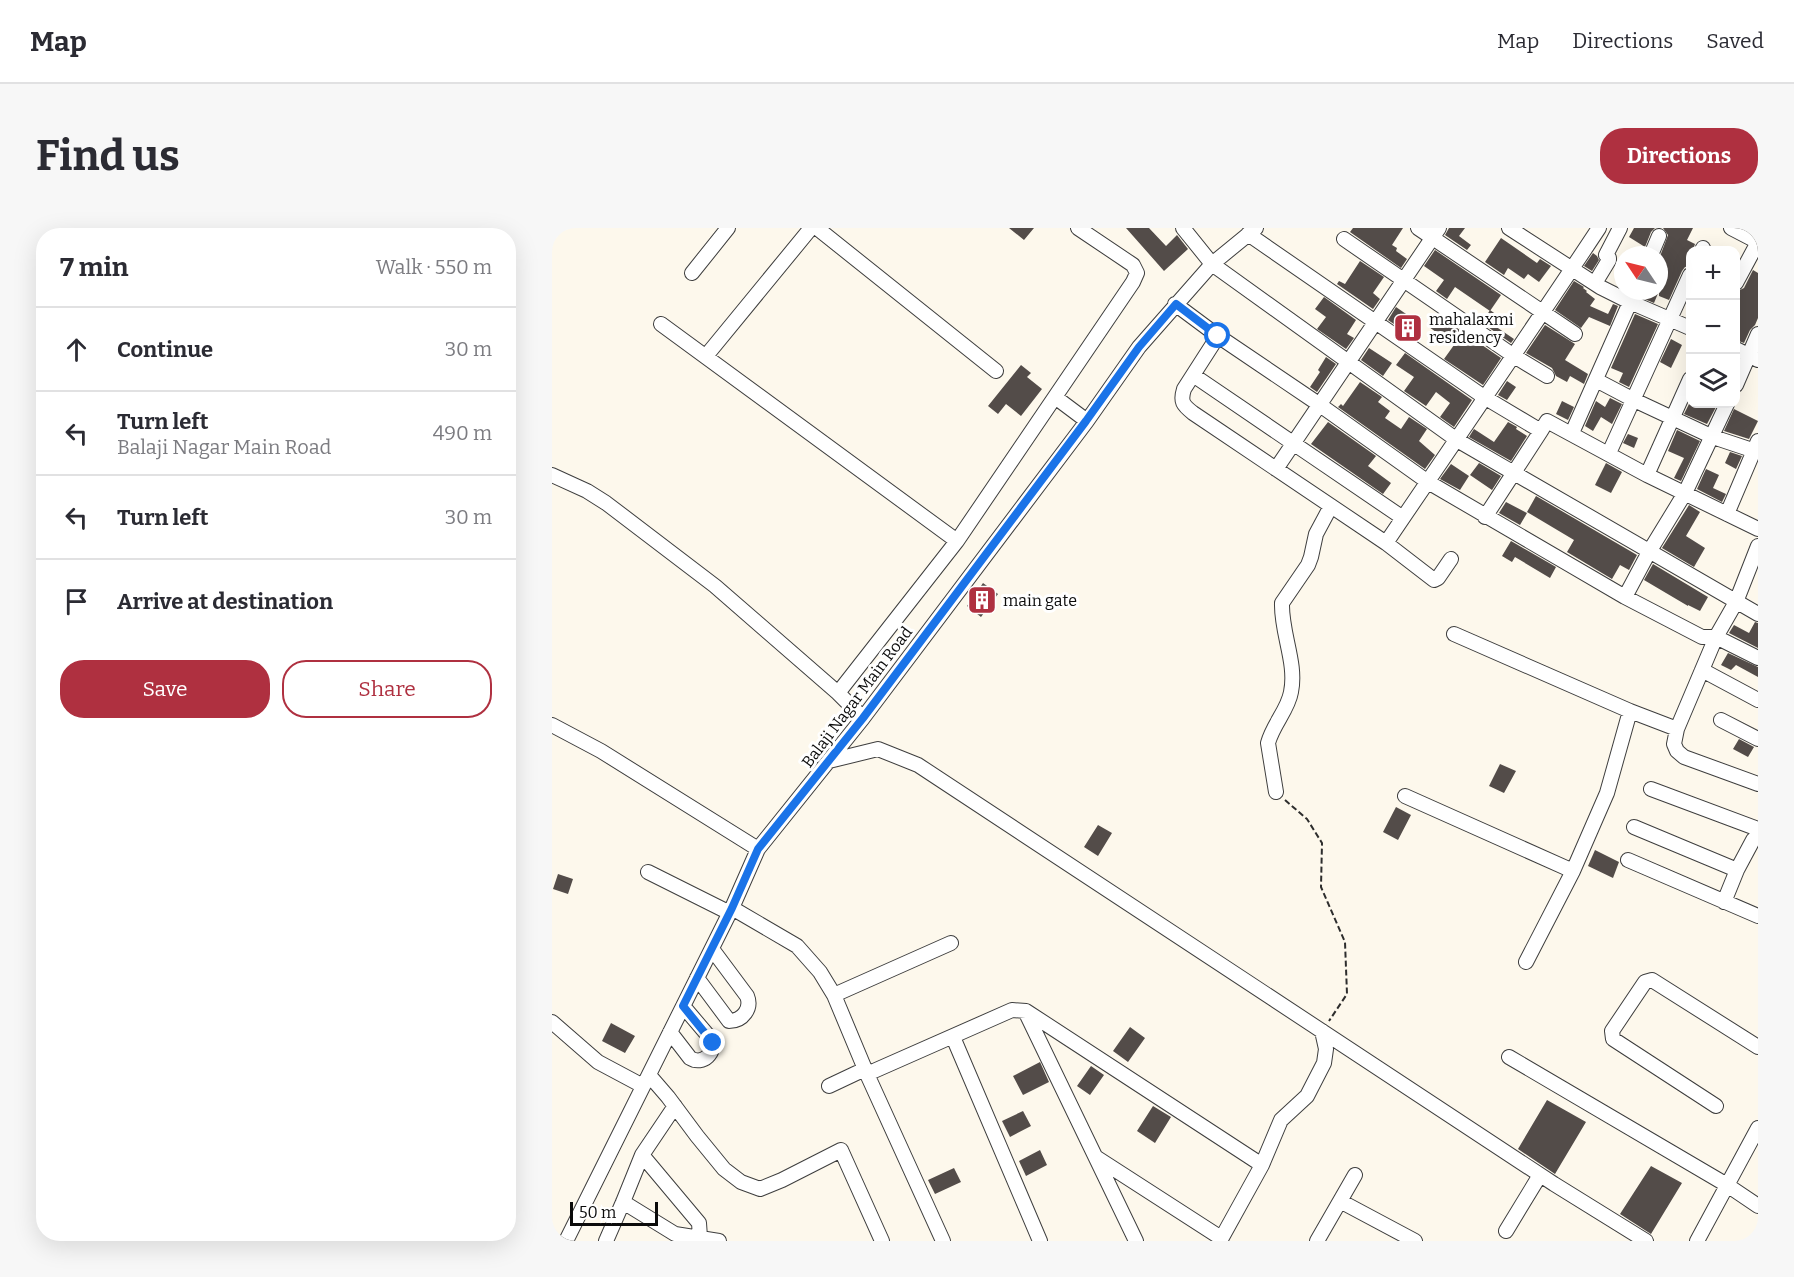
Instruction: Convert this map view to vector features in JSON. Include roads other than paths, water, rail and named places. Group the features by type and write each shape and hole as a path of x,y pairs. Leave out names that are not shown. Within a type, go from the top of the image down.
{"street":[{"path":"692,273 728,228"},
{"path":"706,356 811,228"},
{"path":"817,228 996,371"},
{"path":"838,693 957,541 1133,282 1137,273 1133,265 1078,228"},
{"path":"1183,228 1212,264 1457,440 1758,614"},
{"path":"1418,228 1436,233 1542,314 1575,334"},
{"path":"1509,228 1595,283 1614,290"},
{"path":"1386,543 1598,228"},
{"path":"1595,283 1609,260 1606,255 1620,228"},
{"path":"1731,228 1758,242 1740,276"},
{"path":"1252,231 1484,397 1541,431"},
{"name":"Balaji Nagar Main Road","path":"568,1240 731,911 758,849 863,718 1139,347 1212,264 1252,231"},
{"path":"1276,469 1436,233"},
{"path":"1655,246 1659,236"},
{"path":"1344,239 1514,356 1547,376"},
{"path":"1609,453 1686,284"},
{"path":"1572,433 1630,300"},
{"path":"1639,300 1686,326"},
{"path":"1176,304 1218,336 1428,482 1485,517 1702,638 1716,637 1758,658"},
{"path":"661,324 957,541"},
{"path":"1740,374 1758,334"},
{"path":"1218,336 1184,389 1181,398 1184,406 1386,543 1434,580 1438,578 1451,559"},
{"path":"1193,375 1403,518"},
{"path":"1596,380 1713,437 1757,448 1726,514"},
{"path":"1647,475 1686,388"},
{"path":"1055,398 1086,421"},
{"path":"1625,597 1685,493 1725,408"},
{"path":"1485,517 1547,421 1647,475 1758,529"},
{"path":"552,475 587,491 606,503 715,586 838,693 863,718"},
{"path":"1276,792 1268,742 1289,701 1292,690 1282,603 1308,565 1316,534 1331,506"},
{"path":"1758,546 1753,571 1716,637 1677,729 1674,744 1677,752 1684,757 1758,784"},
{"path":"1454,634 1630,711 1677,729"},
{"path":"1702,670 1758,700"},
{"path":"1526,962 1573,871 1607,793 1630,711"},
{"path":"1720,720 1758,739"},
{"path":"552,725 601,751 758,849"},
{"path":"829,761 878,749 918,765 1540,1175 1646,1241"},
{"path":"1651,789 1758,829"},
{"path":"1405,796 1573,871"},
{"path":"1634,827 1737,870"},
{"path":"1724,902 1737,870 1758,835"},
{"path":"1628,860 1758,916"},
{"path":"648,872 731,911 797,946 820,972 834,995 943,1241"},
{"path":"834,995 951,943"},
{"path":"697,978 729,1021 742,1016 748,1007 747,996 712,949"},
{"path":"1716,1106 1613,1039 1612,1032 1645,982 1652,980 1758,1047"},
{"path":"670,1032 690,1058 695,1061 708,1056 713,1049 711,1039 683,1006"},
{"path":"829,1086 953,1037 1012,1010 1026,1011 1262,1165"},
{"path":"1026,1011 1136,1241"},
{"path":"552,1022 598,1062 646,1080 675,1106 724,1169 741,1182 760,1189 841,1150 882,1241"},
{"path":"1097,1158 1221,1240 1262,1165 1281,1120 1307,1096 1324,1063 1326,1049 1322,1031"},
{"path":"953,1037 1040,1241"},
{"path":"1509,1057 1727,1185 1758,1206"},
{"path":"606,1241 642,1155 675,1106"},
{"path":"1697,1241 1758,1128"},
{"path":"642,1155 699,1223 700,1237"},
{"path":"1317,1241 1355,1175"},
{"path":"1506,1231 1540,1175"},
{"path":"1340,1201 1415,1241"},
{"path":"623,1202 675,1234 719,1241"}],"place":[{"name":"mahalaxmi residency","path":"1408,328"},
{"name":"main gate","path":"982,600"}]}
